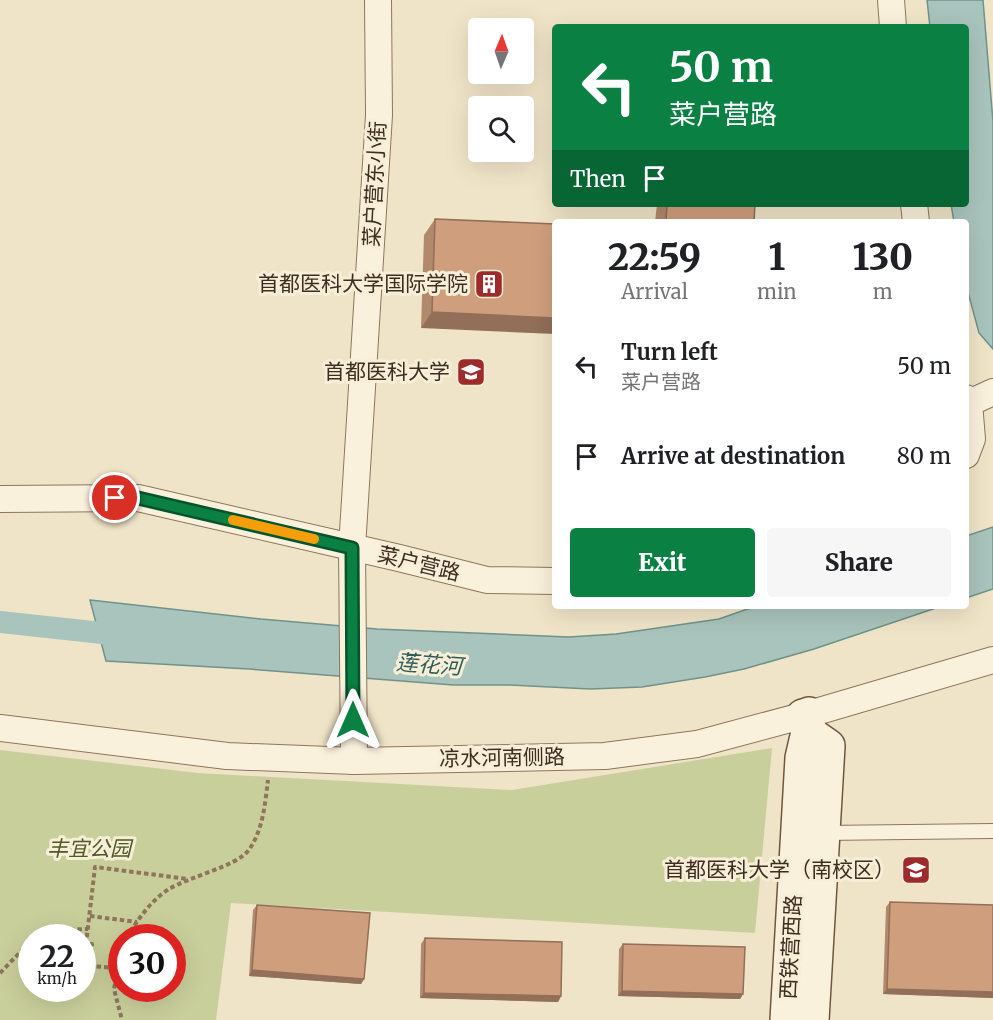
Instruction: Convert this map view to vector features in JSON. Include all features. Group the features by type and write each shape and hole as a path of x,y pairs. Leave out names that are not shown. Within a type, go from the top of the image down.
{"street":[{"name":"菜户营东小街","path":"354,760 352,548 379,115 378,0"},
{"path":"891,0 893,24"},
{"path":"969,447 977,397"},
{"name":"菜户营路","path":"0,499 138,498 487,580 552,581"},
{"name":"凉水河南侧路","path":"0,728 227,756 354,760 605,756 697,744 807,721 993,660"},
{"name":"西铁营西路","path":"807,721 828,746 812,1020"},
{"name":"西铁营西路","path":"787,1020 802,758 807,721"}],"lane":[{"path":"823,833 993,831"}],"path":[{"path":"90,916 137,922 145,910 168,890 189,879 237,861 247,852 261,824 268,777"},
{"path":"89,924 95,867 189,879"},
{"path":"0,974 18,955"},
{"path":"117,1002 122,1020"}],"green space":[{"name":"丰宜公园","path":"772,748 755,933 231,903 216,1020 0,1020 0,750 198,773 512,790"}],"water":[{"path":"927,0 983,0 993,122 993,349 979,333 969,296 969,219 954,219 952,207 969,207 969,24 930,24"},
{"path":"993,527 993,589 969,597 969,535"},
{"path":"90,600 377,629 569,637 616,634 719,619 747,609 933,609 814,649 744,669 642,687 590,689 453,685 249,669 106,661"}],"building":[{"path":"667,207 755,207 754,219 666,219"},
{"name":"首都医科大学国际学院","path":"435,219 552,224 552,318 432,312"},
{"path":"890,902 993,905 993,992 887,989"},
{"path":"257,905 370,913 364,979 252,970"},
{"path":"425,938 562,942 561,996 424,993"},
{"path":"623,944 745,947 743,994 622,991"}],"waterway":[{"name":"莲花河","path":"0,622 130,636"}],"slow traffic":[{"path":"233,520 314,539"}],"place":[{"name":"首都医科大学国际学院","path":"489,284"},
{"name":"首都医科大学","path":"471,372"},
{"name":"首都医科大学（南校区）","path":"916,870"}],"route":[{"path":"115,498 138,498 352,548 353,720"}]}
